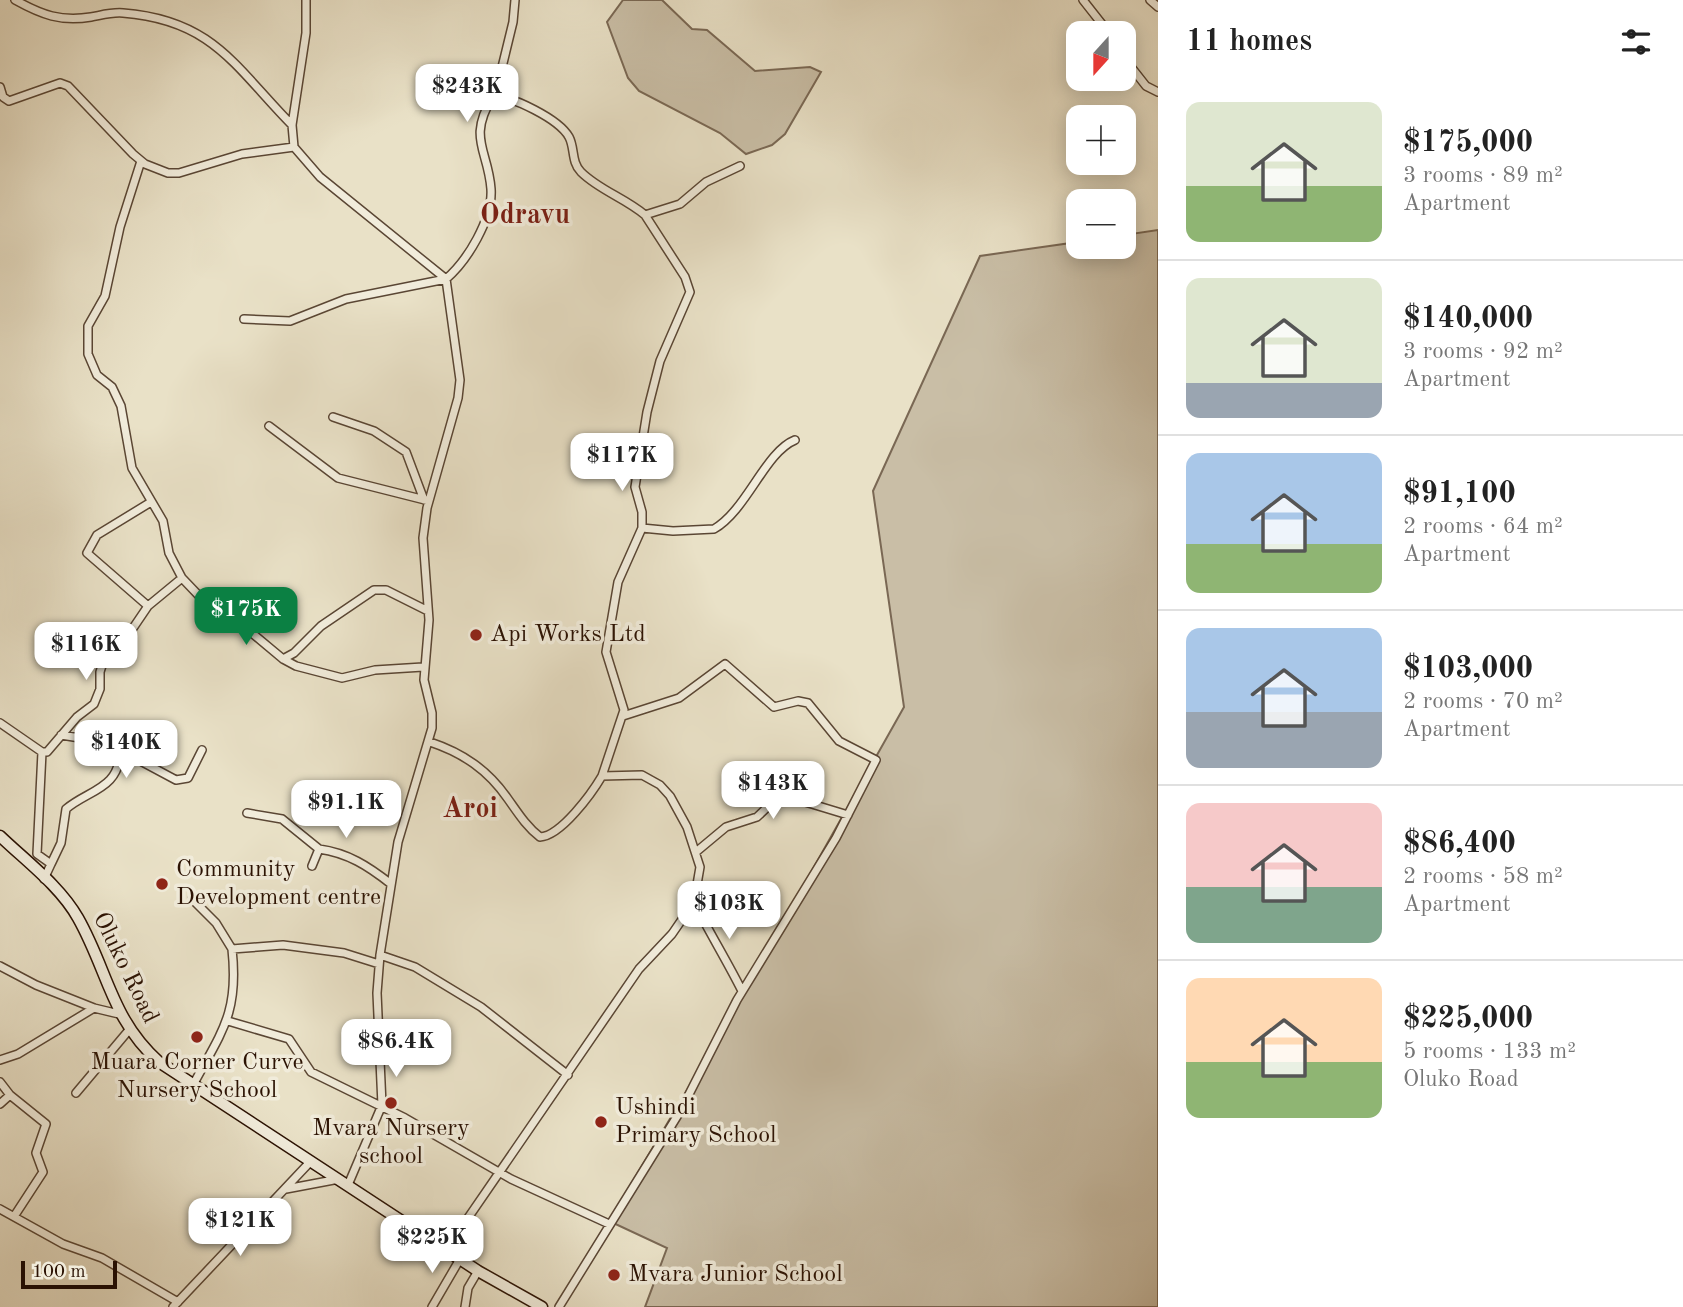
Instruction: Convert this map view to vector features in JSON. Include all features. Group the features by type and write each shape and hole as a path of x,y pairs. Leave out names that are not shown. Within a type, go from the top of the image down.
{"main road":[{"name":"Oluko Road","path":"0,836 77,916 119,1014 129,1030 159,1062 478,1271 542,1307"}],"street":[{"path":"15,0 47,17 61,20 120,13 169,22 201,35 225,52 292,125"},
{"path":"285,1189 343,1182 382,1105 379,959 398,842 429,742 432,713 424,667 428,611 423,538 427,500 459,388 460,370 446,279 320,177 293,147 292,125 307,23 306,0"},
{"path":"244,319 290,321 346,299 446,279 466,257 490,204 491,188 479,136 491,100 495,96 513,22 515,0"},
{"path":"1083,0 1100,21"},
{"path":"1150,0 1158,7"},
{"path":"1136,73 1146,86 1158,92"},
{"path":"0,87 3,97 9,101 60,83 68,86 141,161 157,170 179,173 242,154 293,147"},
{"path":"429,742 471,759 499,787 523,821 540,837 550,834 584,803 601,776 623,716 624,705 606,652 618,582 642,528 642,512 635,487 647,412 660,361 690,292 685,277 645,215 582,173 563,129 522,104 495,96"},
{"path":"141,161 120,227 105,296 88,326 87,345 89,360 97,375 113,387 121,406 132,468 163,522 169,553 182,578 204,601 228,613 283,659 296,666 342,678 375,670 424,667"},
{"path":"645,215 680,204 706,182 740,166"},
{"path":"333,417 374,431 406,452 427,500"},
{"path":"269,426 346,481 427,500"},
{"path":"642,528 673,531 714,529 752,489 780,448 795,440"},
{"path":"148,606 87,553 97,535 151,502"},
{"path":"0,723 42,752 47,752 94,704 100,689 101,663 105,656 130,634 148,606 182,578"},
{"path":"283,659 294,653 321,625 374,590 386,590 428,611"},
{"path":"559,1307 681,1110 742,991 848,816 876,760 839,741 808,703 770,705 728,665 721,665 669,703 623,716"},
{"path":"61,735 95,739 176,780 188,778 202,750"},
{"path":"44,879 61,843 66,809 104,787 118,763 120,751"},
{"path":"42,752 37,854 51,864"},
{"path":"446,1250 501,1174 639,969 672,934 694,902 700,867 680,812 660,785 642,775 601,776"},
{"path":"696,852 726,827 757,817 778,797 792,798 848,816"},
{"path":"247,813 282,819 319,849 359,861 391,884"},
{"path":"312,866 319,849"},
{"path":"192,899 216,923 232,949 235,985 228,1021 193,1085"},
{"path":"694,902 721,956 734,971 742,991"},
{"path":"232,949 284,945 415,967 481,1007 568,1075"},
{"path":"0,965 36,985 94,1008 119,1014"},
{"path":"0,1060 18,1054 94,1008"},
{"path":"228,1021 289,1039 311,1072 382,1105 501,1174 609,1224"},
{"path":"76,1093 129,1030"},
{"path":"0,1082 10,1095 46,1124 36,1153 43,1172 15,1215"},
{"path":"0,1104 10,1095"},
{"path":"0,1209 63,1244 102,1258 176,1305 311,1161"},
{"path":"432,1307 460,1259"},
{"path":"465,1307 468,1288 478,1271"}],"shaded area":[{"path":"623,0 662,0 692,29 707,30 755,71 810,67 821,72 785,134 772,145 746,154 720,133 639,91 628,78 607,22"},
{"path":"1158,230 1158,1307 645,1307 667,1248 609,1221 711,1050 904,707 873,491 980,256 1066,244 1066,259 1136,259 1136,233"}],"place":[{"name":"Api Works Ltd","path":"476,635"},
{"name":"Community Development centre","path":"162,884"},
{"name":"Muara Corner Curve Nursery School","path":"197,1037"},
{"name":"Mvara Nursery school","path":"391,1103"},
{"name":"Ushindi Primary School","path":"601,1122"},
{"name":"Mvara Junior School","path":"614,1275"}],"district":[{"name":"Odravu","path":"525,216"},
{"name":"Aroi","path":"470,810"}]}
